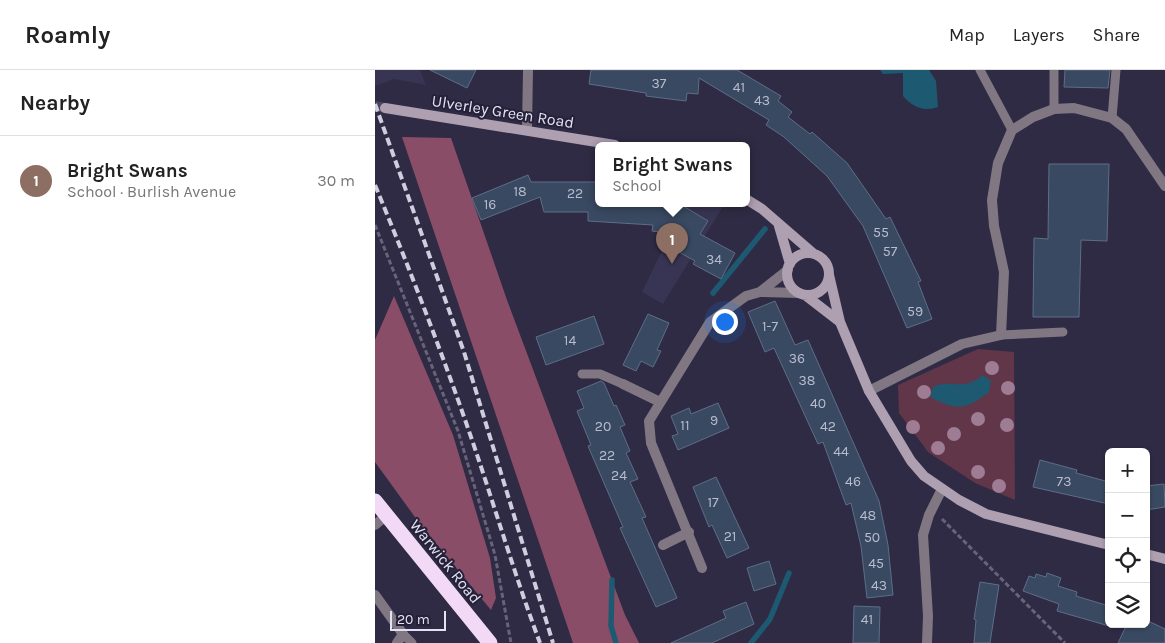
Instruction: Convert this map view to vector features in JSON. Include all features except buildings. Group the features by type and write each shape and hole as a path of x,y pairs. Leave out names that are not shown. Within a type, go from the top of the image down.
{"highway":[{"name":"Warwick Road","path":"375,500 490,643"}],"street":[{"path":"527,130 528,70"},
{"name":"Ulverley Green Road","path":"385,108 597,142"},
{"path":"869,391 962,344 1001,335 1004,272 994,226 992,200 997,163 1012,130 1033,117 1054,109 1073,108 1112,118 1125,129 1165,186"},
{"path":"750,202 762,209 825,262 840,322 869,391 911,461 925,476 959,500 986,514 1105,544"},
{"path":"779,225 789,267 789,283 840,322"},
{"path":"760,292 801,255 814,254"},
{"path":"702,568 689,532 651,443 649,421 711,322 746,296 760,292 819,293 824,288 829,275"},
{"path":"623,384 660,402"},
{"path":"927,643 929,616 923,535 932,509 943,489"},
{"path":"375,525 387,515"},
{"path":"663,545 689,532"},
{"path":"1150,555 1165,559"},
{"path":"375,595 400,639"}],"lane":[{"path":"980,70 1012,130"},
{"path":"1054,70 1054,109"},
{"path":"1112,118 1116,70"},
{"path":"1001,335 1063,332"},
{"path":"582,374 600,374 623,384"},
{"path":"400,639 412,643"}],"path":[{"path":"375,225 457,431 495,555 511,643"},
{"path":"932,509 1065,643"}],"shaded area":[{"path":"375,70 420,70 426,85 394,79 375,86"},
{"path":"402,137 451,138 507,300 625,615 639,643 573,643"},
{"path":"683,207 723,207 663,304 642,292"},
{"path":"394,296 453,435 490,558 496,598 491,610 420,524 375,462 375,340"},
{"path":"978,349 1014,352 1015,500 975,483 928,452 899,413 898,385"}],"water":[{"path":"880,70 929,70 936,81 938,107 923,109 915,106 903,96 903,73 883,74"},
{"path":"983,375 991,381 989,392 967,405 947,405 930,397 933,387 946,384 969,383"}],"waterway":[{"path":"713,293 765,229"},
{"path":"751,643 770,619 789,573"},
{"path":"612,580 611,626 616,643"}],"tunnel":[{"path":"375,106 385,108"}],"railway":[{"path":"375,104 464,352 553,643"},
{"path":"375,185 453,385 540,643"}],"place":[{"name":"Bright Swans","path":"672,264"}]}
